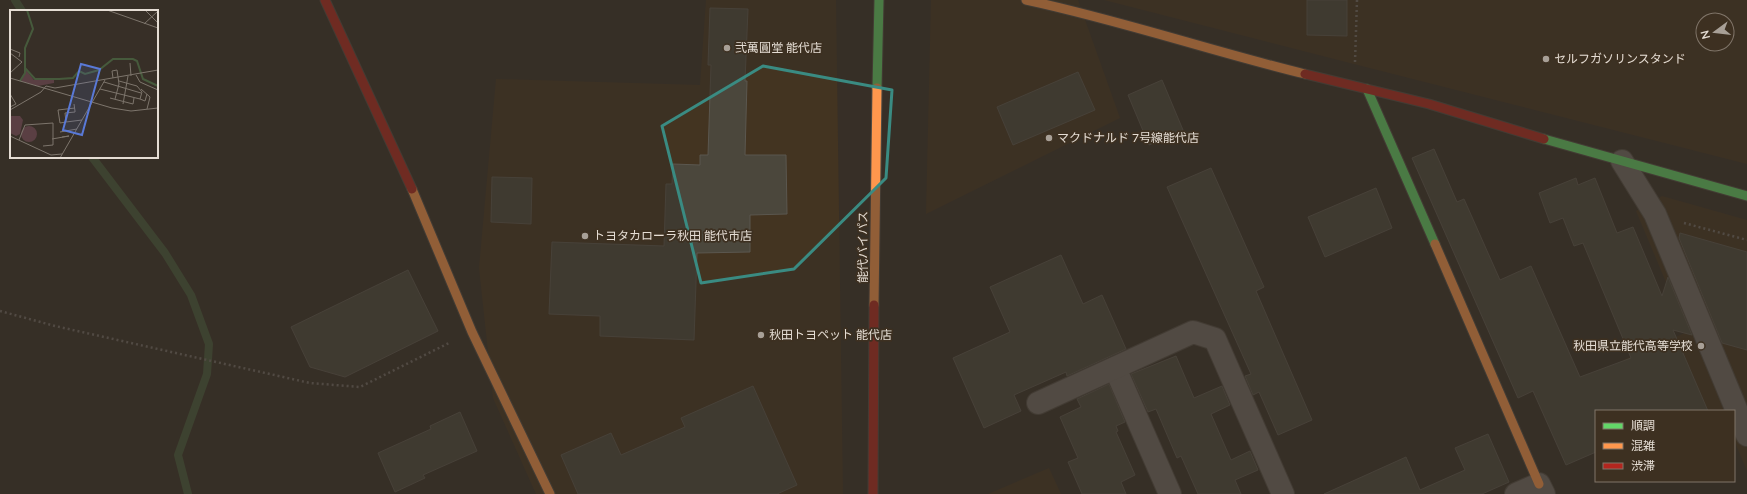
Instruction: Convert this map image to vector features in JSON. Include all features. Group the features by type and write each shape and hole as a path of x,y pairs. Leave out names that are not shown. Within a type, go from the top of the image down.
{"main road":[{"path":"325,0 416,197 472,332 550,494"},
{"name":"能代バイパス","path":"873,494 874,227 880,0"},
{"path":"1026,0 1064,8 1248,60 1429,104 1487,123 1747,196"},
{"path":"1367,89 1541,489"}],"street":[{"path":"1622,161 1655,214 1747,435"},
{"path":"1038,403 1193,332 1215,339 1283,494"},
{"path":"1115,368 1170,494"},
{"path":"1516,494 1541,489"}],"path":[{"path":"1355,68 1358,0"},
{"path":"1655,214 1747,240"},
{"path":"0,311 55,326 310,383 360,387 472,332"}],"highlighted area":[{"path":"763,66 892,90 886,178 794,269 701,283 662,126"}],"shaded area":[{"path":"706,0 836,0 843,494 536,494 493,398 479,268 496,79 700,85"},
{"path":"931,0 1078,0 1120,118 926,214"},
{"path":"1104,0 1747,0 1747,164"},
{"name":"秋田県立能代高等学校","path":"1662,196 1747,220 1747,471 1735,442 1735,410 1646,410 1623,360 1687,332 1636,211"},
{"path":"1049,468 1061,494 988,494"}],"building":[{"path":"1307,0 1347,0 1347,36 1307,35"},
{"path":"710,8 748,9 745,81 747,81 745,155 786,155 787,214 750,215 750,252 697,253 694,340 600,336 600,316 549,314 552,242 664,246 666,184 672,184 673,164 700,165 700,155 708,155 711,65 708,65"},
{"path":"1078,72 1095,110 1013,145 997,107"},
{"path":"1162,80 1183,130 1149,145 1128,95"},
{"path":"1434,149 1457,202 1464,199 1500,280 1531,266 1580,377 1631,358 1583,243 1574,246 1563,218 1550,223 1539,193 1576,178 1578,185 1595,178 1617,233 1633,227 1662,296 1668,277 1692,335 1673,330 1708,410 1595,410 1595,452 1566,465 1533,391 1518,398 1412,158"},
{"path":"1211,168 1264,287 1256,291 1312,420 1278,435 1259,392 1253,395 1245,376 1251,374 1167,187"},
{"path":"492,177 532,178 531,224 491,222"},
{"path":"1376,188 1392,228 1325,257 1308,217"},
{"path":"1680,233 1747,252 1747,350 1722,343 1679,238"},
{"path":"1061,255 1083,304 1102,295 1126,349 1067,376 1066,372 1014,395 1021,411 984,428 953,358 1010,332 990,287"},
{"path":"408,270 438,331 345,377 310,367 291,327"},
{"path":"1176,356 1194,398 1222,386 1230,405 1211,414 1231,460 1250,451 1258,470 1235,480 1241,494 1198,494 1181,456 1177,458 1156,409 1148,412 1131,374"},
{"path":"1109,384 1125,422 1116,426 1118,431 1116,432 1135,475 1121,482 1126,494 1082,494 1068,462 1078,458 1060,417 1081,407 1077,399"},
{"path":"753,386 797,485 777,494 578,494 561,455 611,433 621,455 685,427 681,418"},
{"path":"460,412 477,451 423,475 425,478 395,492 378,453 431,429 430,426"},
{"path":"1488,434 1509,482 1482,494 1324,494 1406,457 1420,490 1465,470 1455,448"}],"waterway":[{"path":"15,0 21,10"},
{"path":"93,158 165,253 191,295 209,344 207,374 178,455 188,494"}],"traffic: fast":[{"path":"877,88 879,0"},
{"path":"1367,89 1435,244"},
{"path":"1544,139 1747,196"}],"traffic: slow":[{"path":"1026,0 1131,26 1235,56 1305,74"},
{"path":"874,305 877,88"},
{"path":"412,189 472,332 550,494"},
{"path":"1435,244 1539,484"}],"traffic: jam":[{"path":"325,0 412,189"},
{"path":"1305,74 1429,104 1544,139"},
{"path":"873,494 874,305"}],"place":[{"name":"弐萬圓堂 能代店","path":"727,48"},
{"name":"セルフガソリンスタンド","path":"1546,59"},
{"name":"マクドナルド 7号線能代店","path":"1049,138"},
{"name":"トヨタカローラ秋田 能代市店","path":"585,236"},
{"name":"秋田トヨペット 能代店","path":"761,335"},
{"name":"秋田県立能代高等学校","path":"1701,346"}]}
